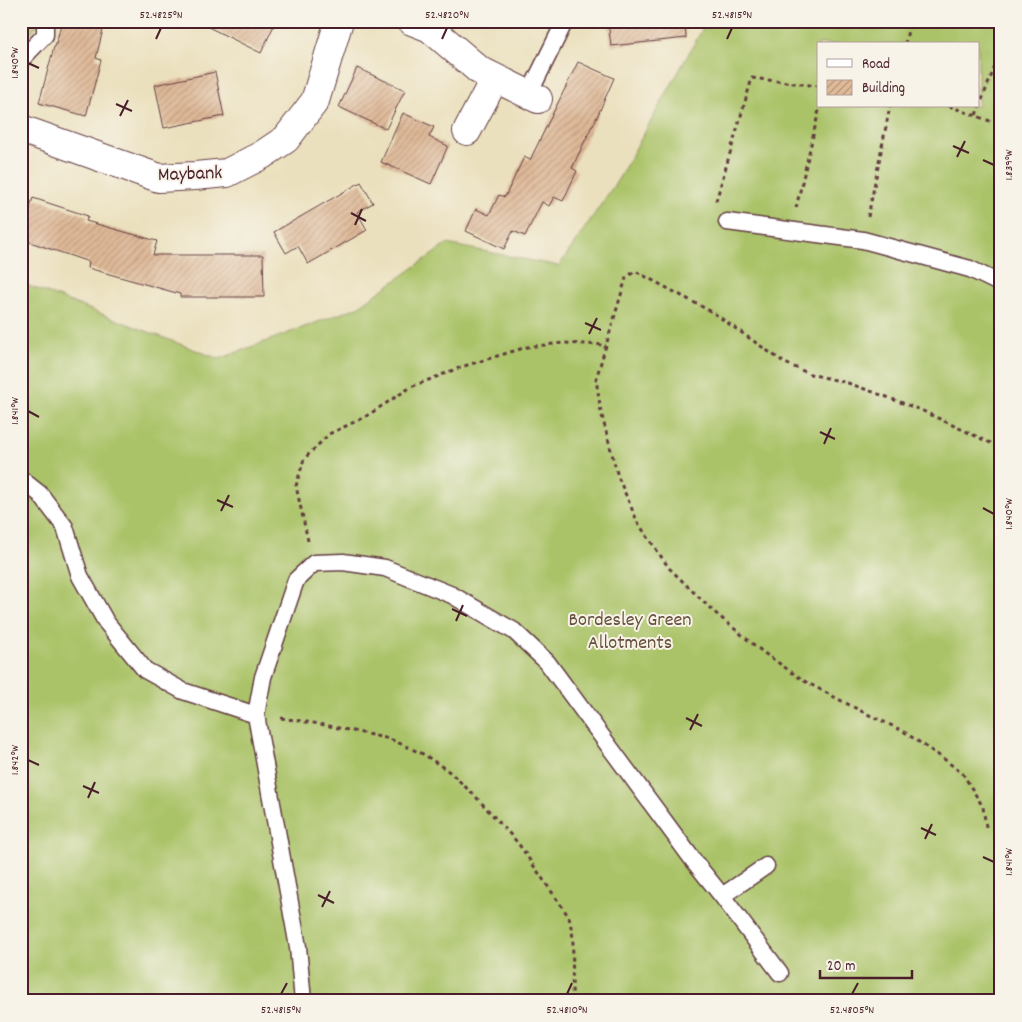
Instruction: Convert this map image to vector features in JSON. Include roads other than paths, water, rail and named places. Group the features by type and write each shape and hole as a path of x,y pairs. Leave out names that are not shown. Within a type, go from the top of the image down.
{"street":[{"name":"Maybank","path":"21,129 159,178 227,173 262,155 286,139 315,102 339,21"},
{"path":"412,21 430,28 479,70 534,97"},
{"path":"467,131 495,78"}],"lane":[{"path":"21,60 45,35 45,21"},
{"path":"534,97 565,21"},
{"path":"727,222 863,240 970,269 1001,284"},
{"path":"21,479 40,494 64,527 80,576 106,622 145,670 183,691 256,715"},
{"path":"303,1001 298,947 256,715 263,677 296,580 314,563 343,562 386,568 452,595 514,631 546,662 780,973"},
{"path":"722,896 766,866"}],"park label":[{"name":"Bordesley Green Allotments","path":"630,630"}]}
